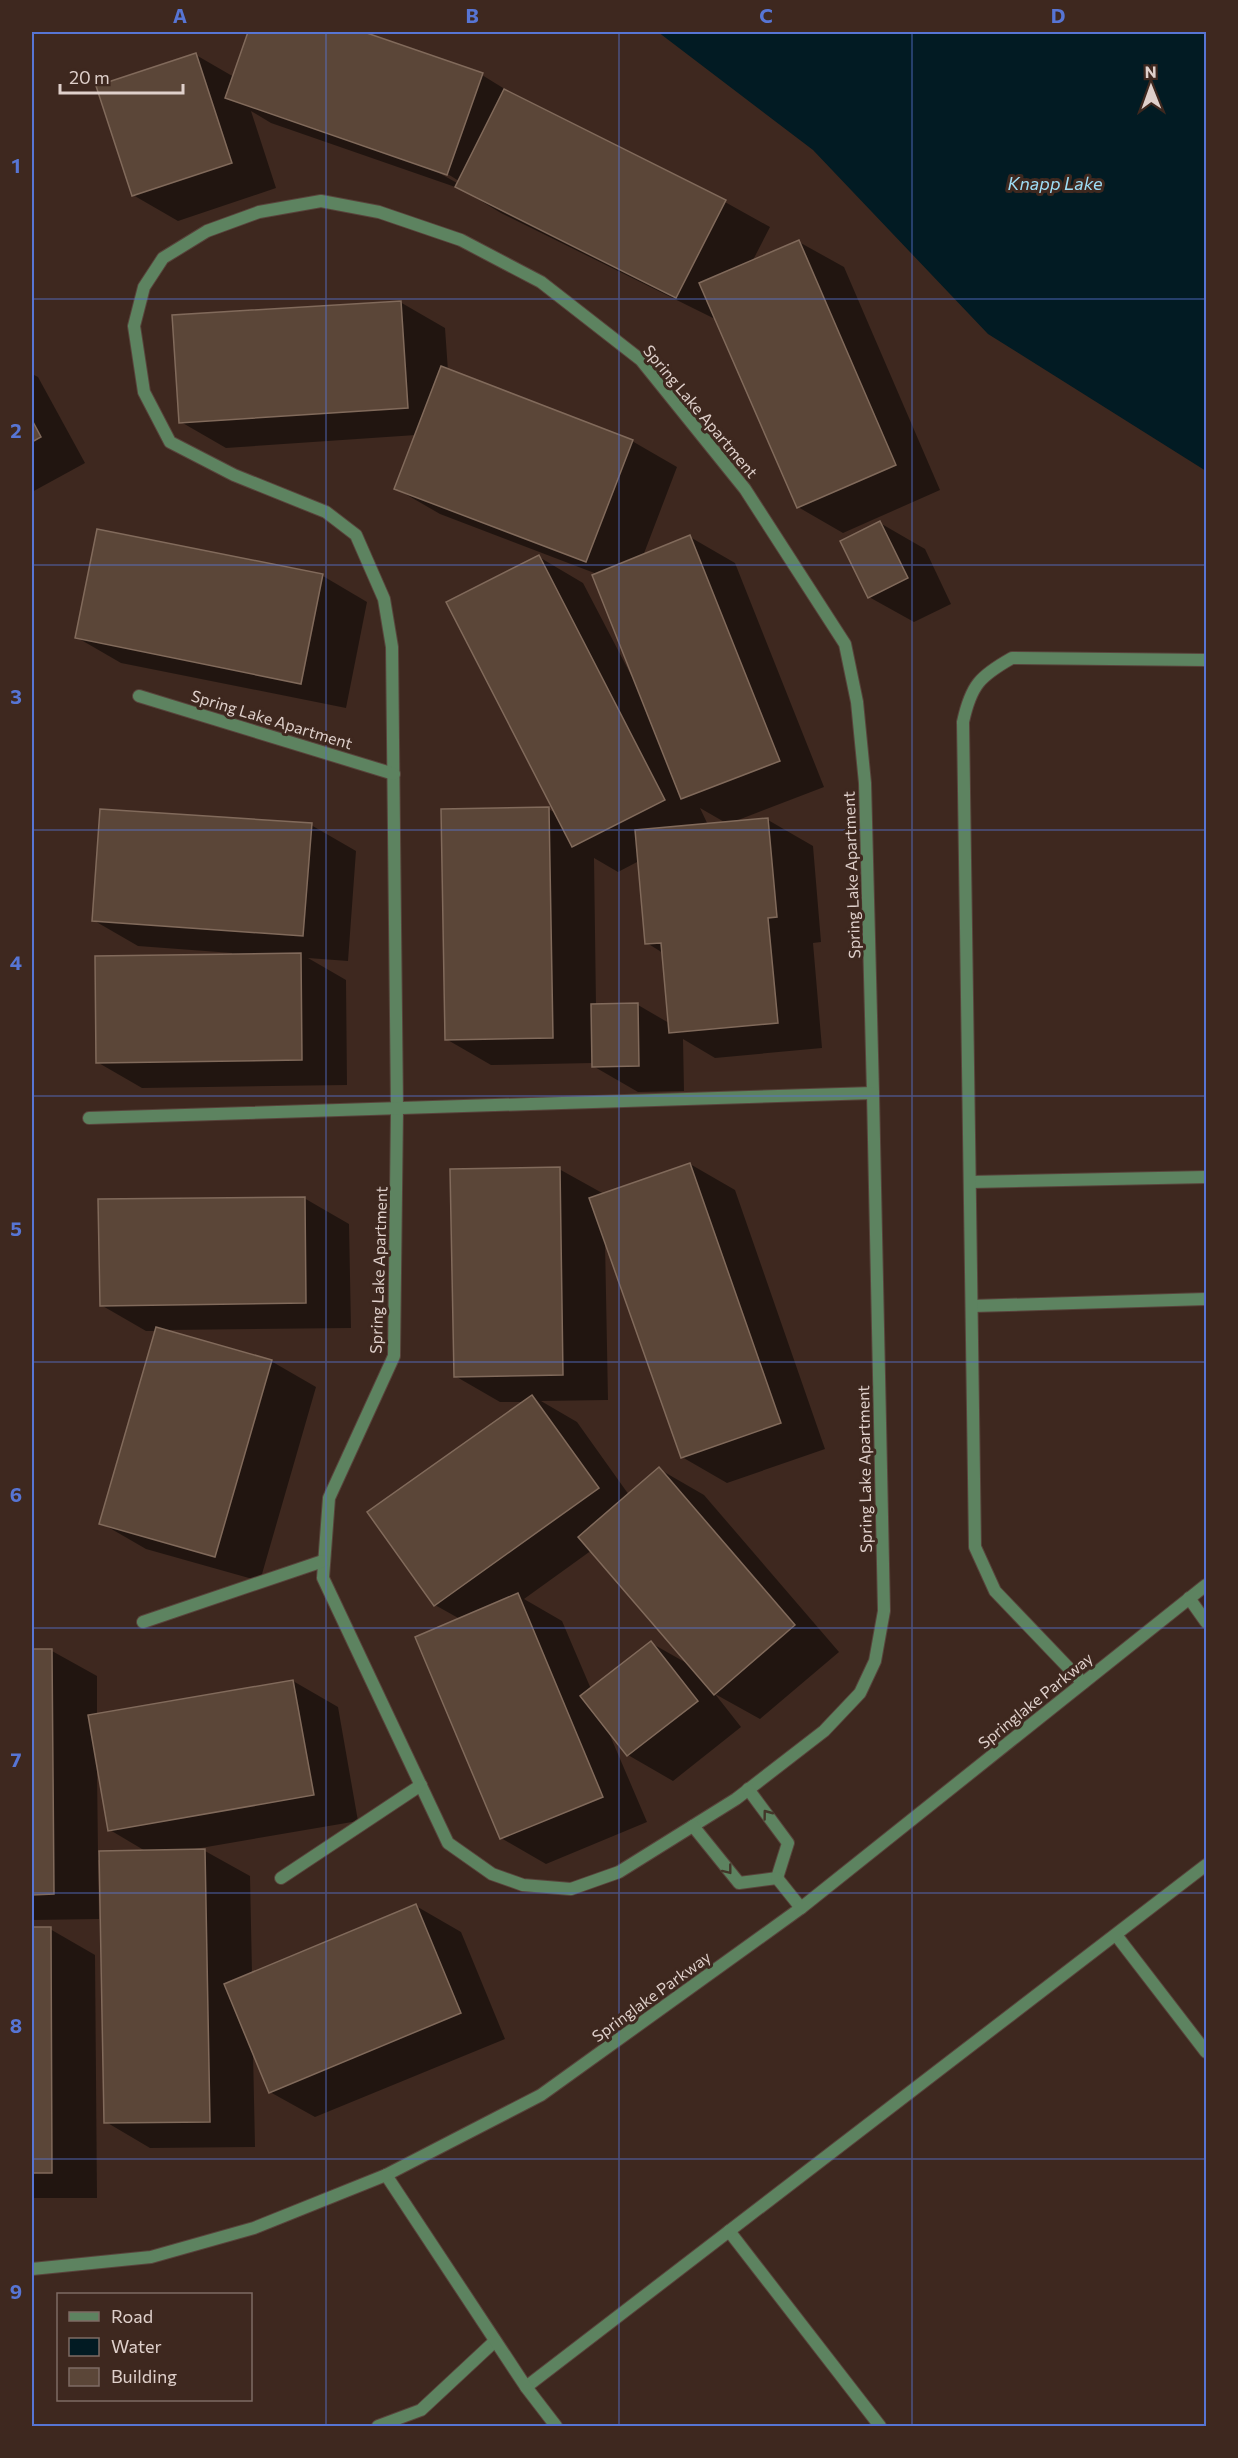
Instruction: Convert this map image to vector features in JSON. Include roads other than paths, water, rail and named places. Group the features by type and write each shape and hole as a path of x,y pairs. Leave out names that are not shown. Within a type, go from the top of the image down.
{"street":[{"name":"Spring Lake Apartment","path":"321,201 380,212 461,240 541,282 641,360 745,489 845,644 855,693 865,783 873,1093 884,1611 875,1661 860,1694 824,1731 748,1789 619,1872 571,1889 523,1885 492,1874 448,1843 323,1578 329,1498 394,1356 398,1109 394,774 392,647 384,599 356,535 326,512 234,476 170,442 144,392 134,326 144,287 163,258 207,231 259,212 321,201"},
{"path":"1083,1683 995,1591 975,1547 963,722 969,696 988,672 1012,658 1206,660"},
{"name":"Spring Lake Apartment","path":"140,696 394,774"},
{"path":"89,1118 873,1093"},
{"path":"970,1182 1206,1177"},
{"path":"972,1306 1206,1299"},
{"path":"143,1622 323,1562"},
{"name":"Springlake Parkway","path":"32,2269 151,2257 254,2228 386,2175 541,2095 801,1908 1206,1585"},
{"path":"1189,1598 1206,1622"},
{"path":"281,1878 421,1785"},
{"path":"748,1789 788,1843 777,1878"},
{"path":"693,1826 739,1883 777,1878"},
{"path":"526,2387 1206,1865"},
{"path":"777,1878 801,1908"},
{"path":"1116,1935 1206,2052"},
{"path":"386,2175 526,2387 556,2427"},
{"path":"729,2231 880,2427"},
{"path":"378,2427 421,2410 495,2341"}],"water":[{"name":"Knapp Lake","path":"658,32 1206,32 1206,471 988,334 813,150"}]}
